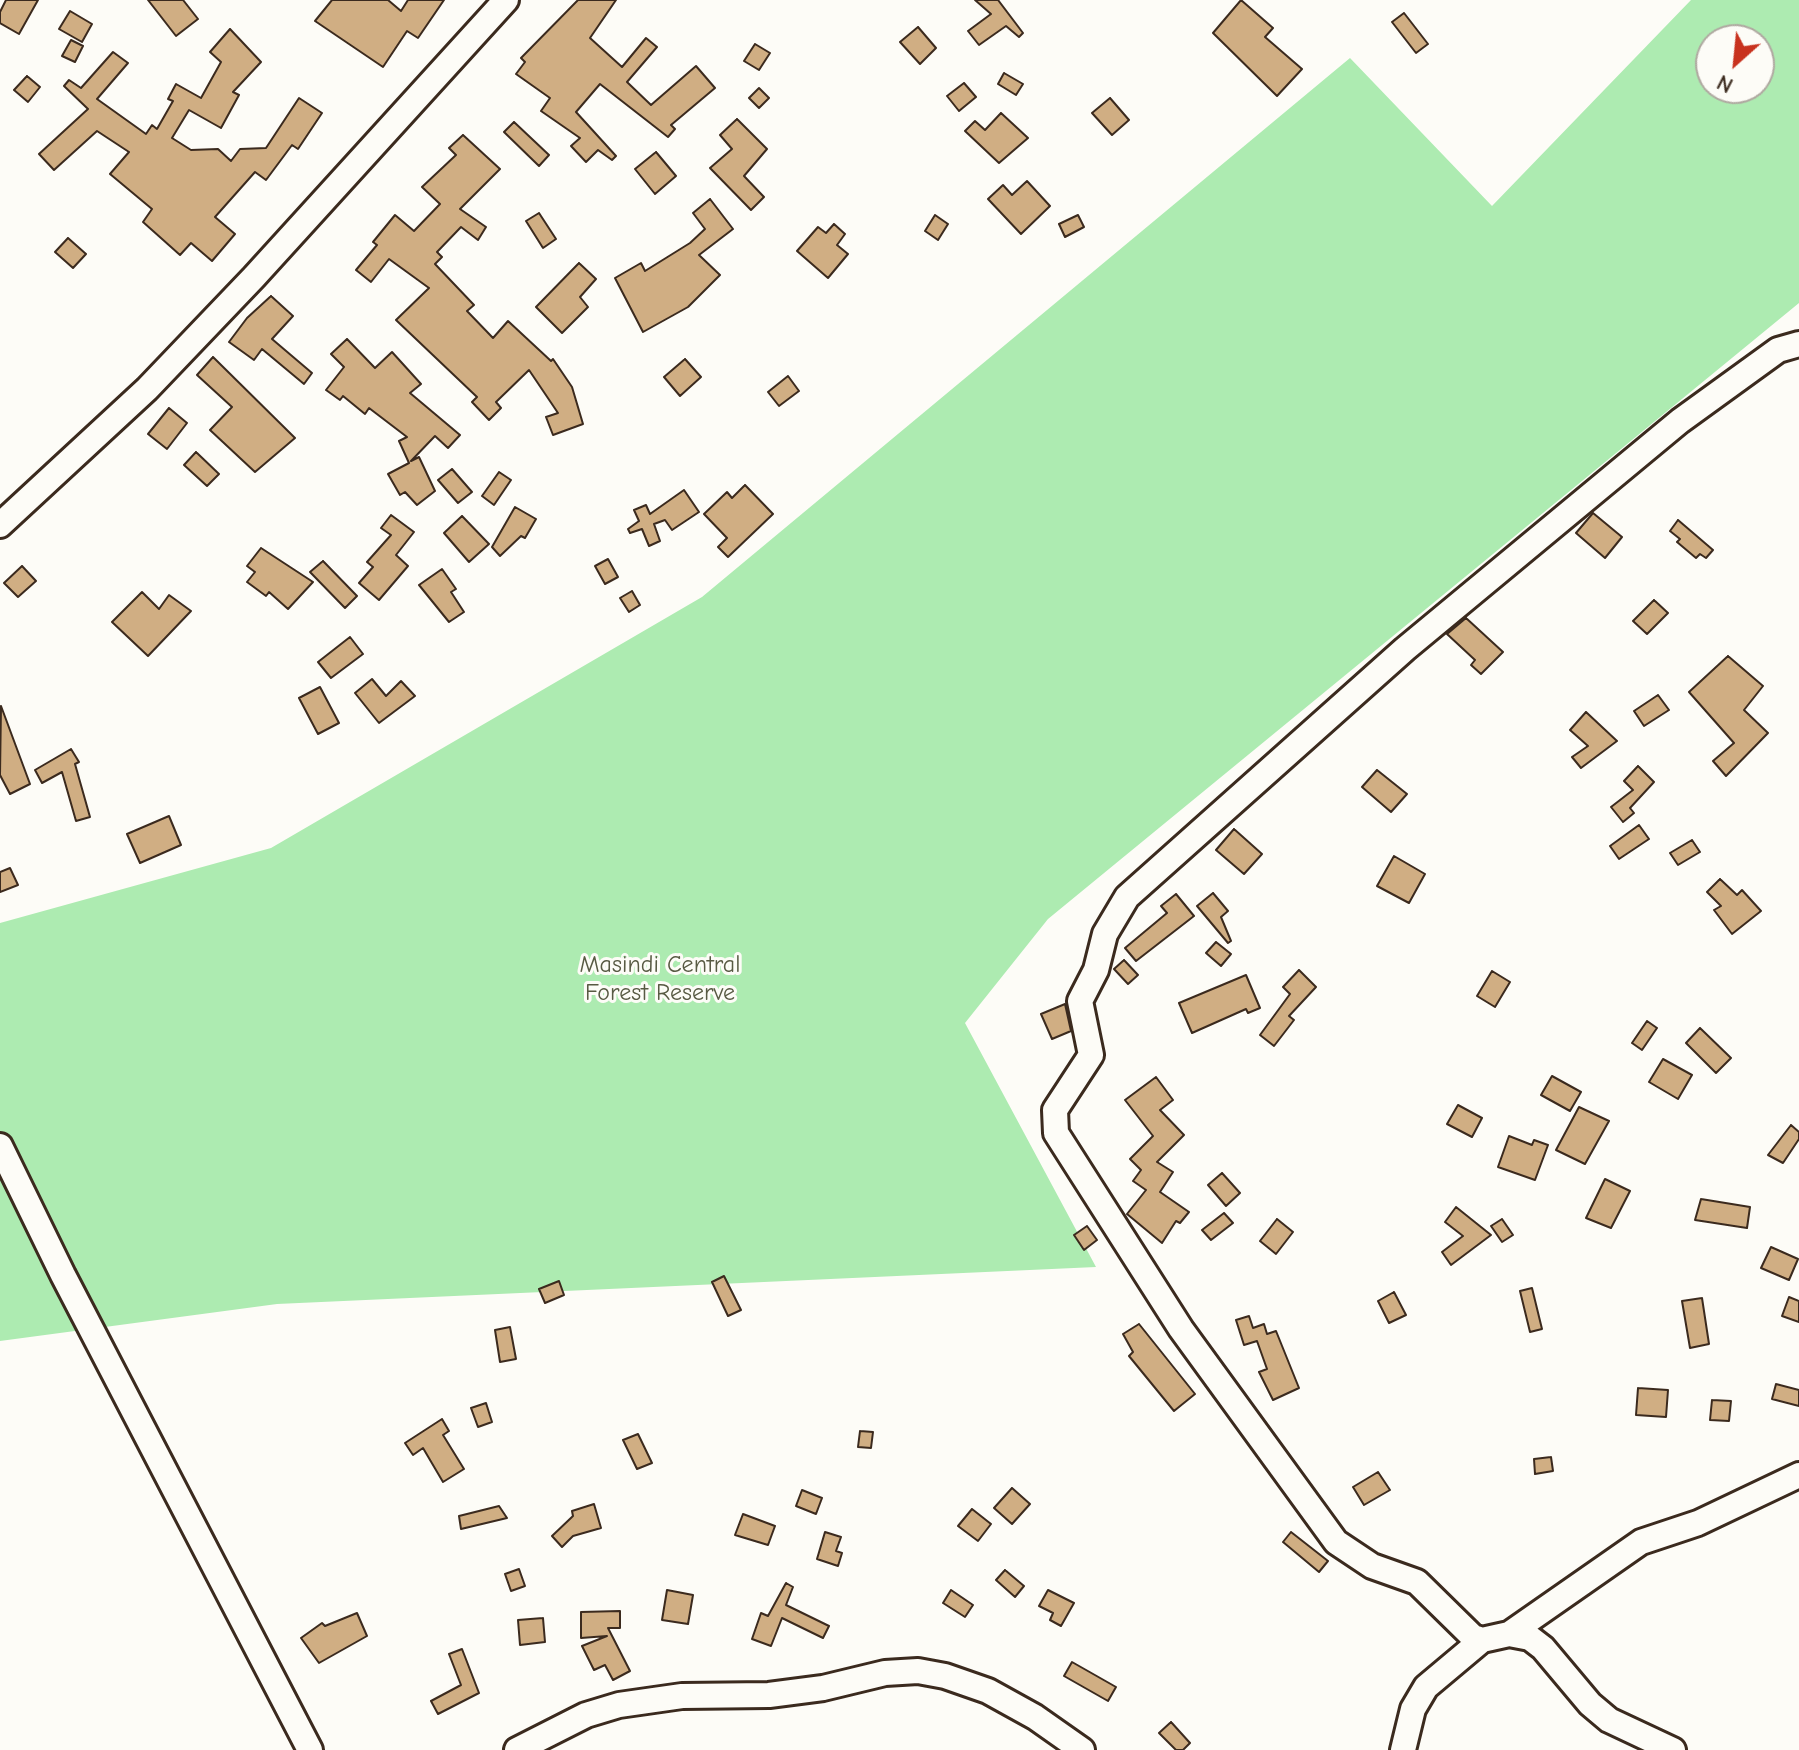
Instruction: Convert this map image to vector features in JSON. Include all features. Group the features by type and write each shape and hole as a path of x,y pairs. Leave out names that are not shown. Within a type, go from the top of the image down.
{"street":[{"path":"4,521 168,367 506,0"},
{"path":"1482,1640 1464,1629 1417,1582 1372,1566 1336,1542 1181,1329 1125,1236 1073,1162 1056,1133 1055,1110 1091,1055 1080,1001 1096,970 1105,934 1127,897 1236,796 1405,649 1680,421 1778,350 1799,344"},
{"path":"0,1146 63,1275 310,1750"},
{"path":"1403,1750 1413,1709 1426,1687 1482,1640 1509,1634 1641,1542 1698,1523 1799,1475"},
{"path":"1509,1634 1530,1638 1543,1648 1590,1704 1609,1720 1673,1750"},
{"path":"517,1750 586,1715 619,1705 682,1696 769,1695 823,1688 885,1673 918,1671 945,1676 988,1691 1035,1717 1082,1750"}],"green space":[{"name":"Masindi Central Forest Reserve","path":"1691,0 1799,0 1799,303 1048,919 965,1023 1096,1267 277,1304 0,1341 0,923 271,848 702,597 1350,58 1492,206"}],"building":[{"path":"6,0 38,0 19,34 0,23 0,12"},
{"path":"148,0 183,0 198,19 176,36"},
{"path":"332,0 388,0 401,11 408,0 444,0 418,38 407,31 383,67 315,21"},
{"path":"578,0 616,0 590,38 622,67 646,38 657,47 627,82 651,105 696,66 715,88 671,125 675,129 668,137 600,84 576,112 616,156 612,160 598,150 586,162 571,146 580,138 541,111 550,98 516,74 525,62 521,58"},
{"path":"975,0 998,0 1023,33 1019,37 1006,26 979,45 968,31 991,14"},
{"path":"1241,0 1273,28 1265,37 1302,69 1277,96 1213,33"},
{"path":"70,11 92,24 82,42 59,29"},
{"path":"1404,13 1428,44 1416,53 1392,22"},
{"path":"918,27 936,48 920,64 900,42"},
{"path":"230,29 261,62 233,92 239,95 221,128 189,110 172,138 191,150 218,149 231,161 240,149 266,148 299,98 322,113 298,149 292,145 266,180 255,172 215,217 235,234 212,261 191,243 180,255 143,222 152,209 110,174 129,152 97,131 54,170 39,154 88,109 64,86 69,80 81,88 113,52 128,63 97,99 146,134 152,125 157,129 173,101 168,99 176,84 201,98 221,62 210,52"},
{"path":"71,40 83,46 75,62 62,56"},
{"path":"755,44 770,53 759,70 744,61"},
{"path":"1004,73 1023,84 1016,95 998,84"},
{"path":"27,76 40,87 28,102 14,90"},
{"path":"964,83 976,97 959,111 947,96"},
{"path":"759,88 769,98 759,108 749,98"},
{"path":"1110,98 1129,120 1112,135 1092,113"},
{"path":"1001,113 1028,138 999,163 965,131 975,121 985,130"},
{"path":"737,119 767,149 744,176 764,197 751,210 710,168 732,149 720,135"},
{"path":"514,122 549,155 539,166 504,132"},
{"path":"463,135 500,169 460,209 486,227 478,240 461,227 437,252 442,257 435,264 474,305 467,311 493,338 508,321 551,361 553,359 572,387 583,424 553,435 546,417 558,413 529,370 496,402 501,408 489,420 472,402 477,397 396,320 429,288 389,259 371,282 356,270 377,245 373,242 395,215 414,231 440,204 422,187 456,155 449,148"},
{"path":"656,152 676,176 655,194 635,169"},
{"path":"1027,181 1050,206 1021,234 988,199 1003,185 1012,195"},
{"path":"710,199 733,229 699,255 720,275 688,307 643,332 615,278 641,263 645,271 690,243 705,229 693,213"},
{"path":"539,213 556,239 543,248 526,221"},
{"path":"935,215 948,224 938,240 925,231"},
{"path":"1078,215 1084,227 1065,237 1059,224"},
{"path":"834,224 845,234 837,245 848,254 828,278 797,251 818,227 826,233"},
{"path":"68,238 86,254 73,268 55,252"},
{"path":"579,263 596,279 580,297 588,307 562,333 536,307"},
{"path":"271,296 293,316 272,339 312,373 304,384 262,349 254,360 229,342 247,318"},
{"path":"347,339 375,368 392,352 421,384 410,393 460,435 448,448 435,436 411,461 419,457 435,491 417,505 405,492 400,495 388,474 409,463 399,441 407,437 369,408 365,414 343,396 340,400 326,390 344,367 331,354"},
{"path":"213,357 295,438 255,472 210,430 232,407 197,375"},
{"path":"685,359 701,377 680,396 664,377"},
{"path":"788,376 799,391 779,406 768,392"},
{"path":"169,408 187,423 167,449 148,434"},
{"path":"196,452 219,474 207,486 184,465"},
{"path":"452,469 472,492 458,503 438,480"},
{"path":"499,472 511,480 494,505 482,496"},
{"path":"745,485 773,514 728,557 718,547 727,538 704,514 727,492 732,498"},
{"path":"684,490 699,512 672,530 665,520 654,524 660,541 649,546 642,529 630,533 628,529 639,521 634,510 646,505 650,514"},
{"path":"515,507 536,519 525,538 521,536 500,556 492,547"},
{"path":"1593,513 1622,537 1605,558 1576,533"},
{"path":"391,515 414,532 396,555 408,566 379,600 359,583 373,567 367,562 391,535 381,528"},
{"path":"462,516 489,544 469,562 444,533"},
{"path":"1678,520 1713,550 1706,558 1700,554 1696,558 1677,542 1680,539 1670,531"},
{"path":"261,548 313,582 288,609 269,592 266,596 247,582 255,572 247,566"},
{"path":"608,559 618,577 605,584 595,566"},
{"path":"323,561 357,596 345,608 310,572"},
{"path":"22,566 36,581 18,597 4,583"},
{"path":"442,569 456,589 451,592 464,612 449,622 419,585"},
{"path":"632,591 640,605 629,612 620,598"},
{"path":"142,592 159,609 169,595 191,611 148,656 112,622"},
{"path":"1654,600 1668,613 1647,634 1633,621"},
{"path":"1466,618 1503,652 1481,674 1471,665 1475,660 1447,634"},
{"path":"350,637 363,654 331,678 318,662"},
{"path":"1728,656 1763,686 1744,710 1768,733 1726,776 1713,761 1734,743 1689,692"},
{"path":"372,679 386,696 401,681 415,696 379,723 355,693"},
{"path":"320,687 339,723 318,734 299,698"},
{"path":"1658,695 1669,710 1644,726 1634,711"},
{"path":"1,706 30,784 10,794 0,775"},
{"path":"1586,712 1617,741 1581,768 1572,757 1588,746 1570,730"},
{"path":"71,749 79,762 75,764 90,817 76,821 62,772 42,783 35,770"},
{"path":"1638,766 1654,782 1630,808 1634,813 1623,822 1611,807 1633,790 1624,781"},
{"path":"1377,770 1407,794 1391,812 1362,787"},
{"path":"169,816 181,845 140,863 127,834"},
{"path":"1639,825 1649,839 1619,859 1610,846"},
{"path":"1234,829 1262,854 1244,874 1216,850"},
{"path":"1692,840 1700,852 1678,865 1670,853"},
{"path":"1394,856 1425,874 1409,903 1377,886"},
{"path":"10,868 18,885 0,892 0,872"},
{"path":"1720,879 1737,895 1742,890 1761,911 1732,934 1714,910 1721,906 1707,892"},
{"path":"1213,893 1228,911 1221,917 1231,941 1228,943 1197,906"},
{"path":"1176,894 1194,916 1136,961 1125,948 1167,913 1161,906"},
{"path":"1216,942 1231,954 1221,966 1206,953"},
{"path":"1124,960 1138,975 1128,984 1114,969"},
{"path":"1299,970 1316,987 1289,1016 1294,1020 1274,1046 1260,1035 1290,994 1283,987"},
{"path":"1492,971 1510,982 1495,1007 1477,996"},
{"path":"1246,975 1260,1008 1248,1013 1246,1009 1192,1033 1179,1003"},
{"path":"1065,1004 1071,1031 1052,1039 1041,1014"},
{"path":"1647,1021 1657,1028 1642,1050 1632,1043"},
{"path":"1700,1028 1731,1058 1716,1073 1686,1043"},
{"path":"1663,1059 1692,1075 1678,1099 1649,1082"},
{"path":"1552,1076 1581,1092 1570,1111 1541,1095"},
{"path":"1156,1077 1173,1100 1160,1110 1184,1135 1157,1162 1173,1172 1160,1192 1189,1212 1180,1223 1176,1221 1162,1243 1127,1214 1146,1190 1133,1181 1141,1170 1130,1159 1153,1136 1125,1100"},
{"path":"1458,1105 1482,1118 1472,1137 1447,1124"},
{"path":"1579,1107 1609,1121 1585,1164 1556,1150"},
{"path":"1791,1125 1799,1132 1799,1139 1783,1163 1768,1155"},
{"path":"1509,1136 1532,1145 1534,1140 1548,1145 1535,1180 1498,1167"},
{"path":"1222,1173 1240,1193 1226,1206 1208,1185"},
{"path":"1605,1179 1630,1191 1611,1228 1586,1218"},
{"path":"1701,1199 1750,1207 1747,1228 1695,1220"},
{"path":"1456,1207 1491,1235 1451,1265 1442,1252 1463,1236 1445,1222"},
{"path":"1224,1213 1233,1223 1211,1240 1202,1230"},
{"path":"1277,1219 1293,1232 1276,1254 1260,1241"},
{"path":"1502,1219 1513,1235 1502,1242 1491,1226"},
{"path":"1087,1226 1097,1240 1084,1250 1074,1235"},
{"path":"1771,1247 1798,1259 1789,1280 1761,1268"},
{"path":"724,1276 741,1310 728,1316 712,1282"},
{"path":"559,1281 564,1295 545,1303 539,1289"},
{"path":"1532,1288 1542,1329 1530,1332 1520,1291"},
{"path":"1394,1292 1406,1315 1389,1323 1378,1301"},
{"path":"1789,1297 1799,1301 1799,1322 1782,1316"},
{"path":"1702,1298 1709,1344 1690,1348 1682,1301"},
{"path":"1249,1316 1253,1328 1264,1324 1267,1334 1276,1331 1299,1388 1273,1400 1259,1372 1267,1369 1257,1341 1244,1345 1236,1320"},
{"path":"1139,1324 1195,1394 1174,1411 1129,1356 1133,1352 1123,1334"},
{"path":"510,1327 516,1359 500,1362 495,1330"},
{"path":"1776,1384 1799,1390 1799,1406 1772,1399"},
{"path":"1638,1388 1668,1390 1666,1417 1636,1415"},
{"path":"1712,1400 1731,1401 1729,1421 1710,1420"},
{"path":"486,1403 492,1422 478,1427 471,1408"},
{"path":"442,1419 449,1431 443,1435 464,1469 443,1482 423,1448 413,1455 405,1443"},
{"path":"860,1431 873,1432 871,1448 858,1447"},
{"path":"638,1434 652,1463 637,1469 623,1440"},
{"path":"1551,1457 1553,1471 1535,1474 1534,1459"},
{"path":"1378,1472 1390,1490 1364,1505 1353,1487"},
{"path":"1012,1488 1030,1504 1012,1524 994,1508"},
{"path":"802,1490 822,1498 816,1514 796,1506"},
{"path":"594,1504 601,1528 573,1536 562,1547 552,1536 573,1516 572,1511"},
{"path":"499,1506 507,1518 461,1529 459,1516"},
{"path":"972,1509 991,1524 978,1541 958,1526"},
{"path":"743,1514 775,1526 768,1545 735,1535"},
{"path":"825,1532 841,1537 836,1551 842,1553 838,1566 817,1559"},
{"path":"1291,1532 1328,1561 1319,1572 1283,1542"},
{"path":"519,1569 525,1586 511,1591 505,1574"},
{"path":"1005,1570 1024,1586 1015,1597 996,1580"},
{"path":"786,1583 793,1587 786,1605 829,1626 823,1638 782,1618 771,1646 752,1639 761,1613 768,1616"},
{"path":"667,1590 693,1595 688,1624 662,1620"},
{"path":"951,1590 973,1605 965,1617 943,1603"},
{"path":"1048,1590 1074,1603 1061,1626 1050,1620 1053,1613 1039,1606"},
{"path":"620,1611 620,1628 608,1628 630,1671 613,1680 605,1665 594,1670 582,1646 607,1636 581,1638 581,1612"},
{"path":"357,1613 367,1636 319,1663 301,1638 322,1623 325,1626"},
{"path":"543,1618 545,1642 520,1645 518,1620"},
{"path":"462,1649 479,1693 438,1714 431,1701 461,1685 449,1654"},
{"path":"1072,1662 1116,1687 1108,1701 1064,1676"},
{"path":"1171,1722 1190,1743 1183,1750 1176,1750 1159,1733"}]}
